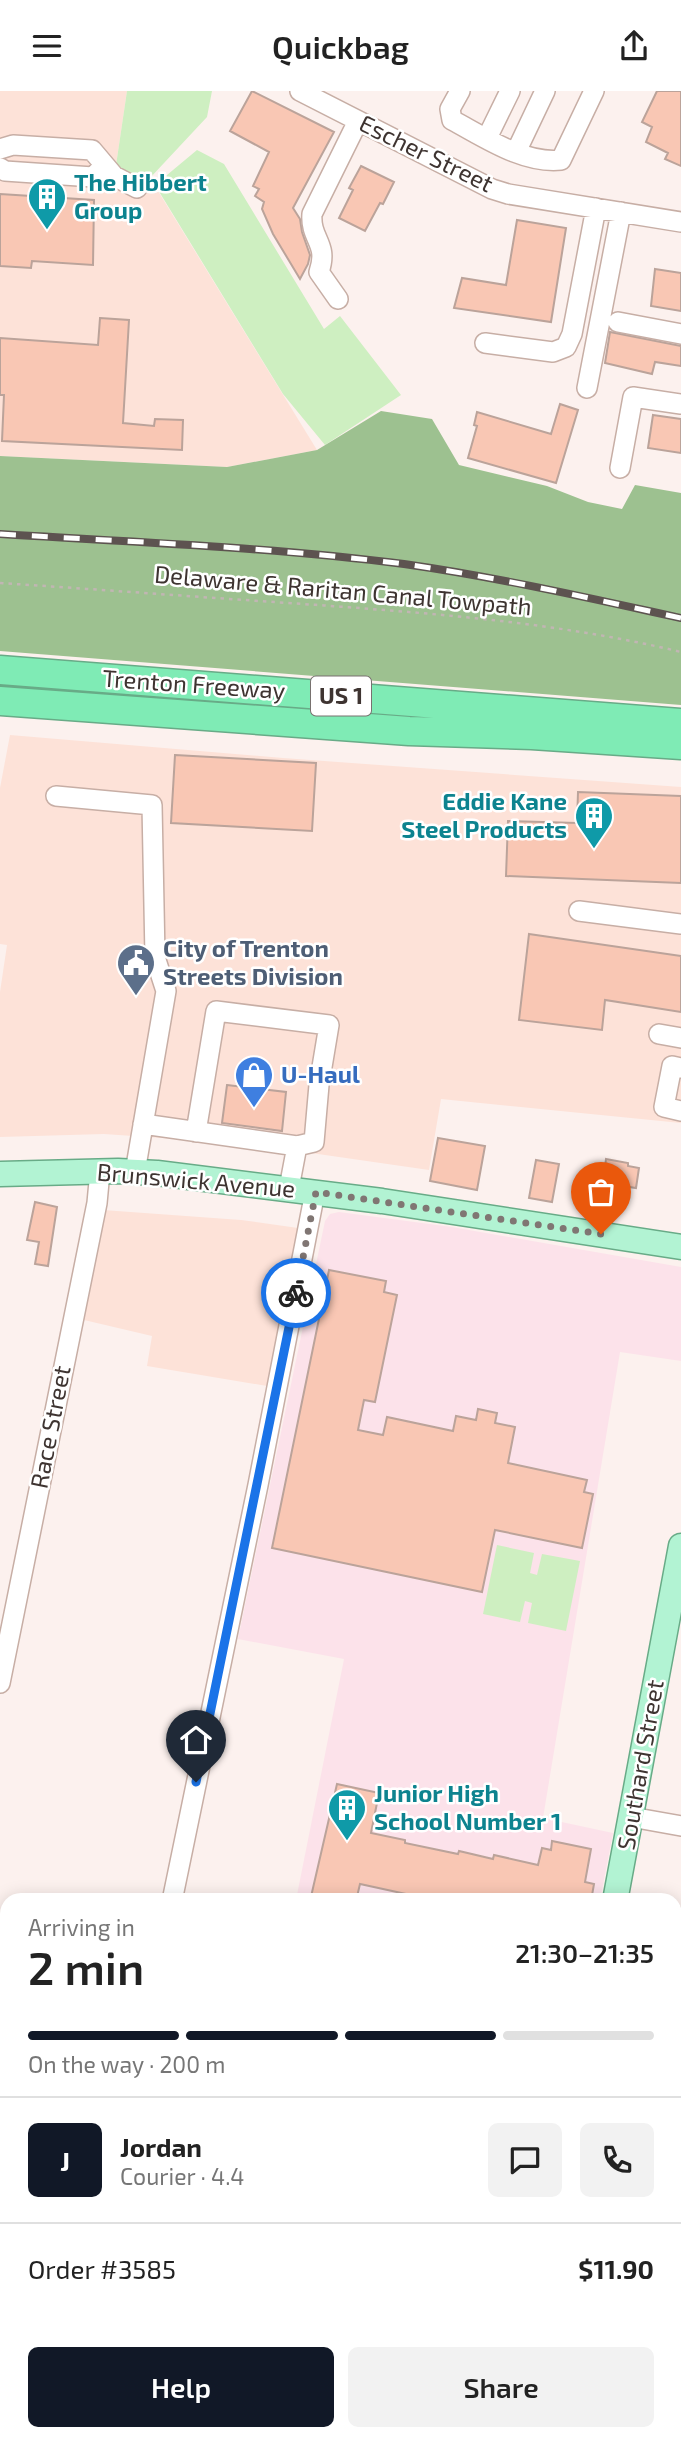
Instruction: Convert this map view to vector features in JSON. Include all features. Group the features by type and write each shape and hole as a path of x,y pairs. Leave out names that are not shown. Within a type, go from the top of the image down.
{"highway":[{"name":"Trenton Freeway","path":"0,670 681,723"},
{"name":"Trenton Freeway","path":"0,701 408,731 532,735 681,745"}],"main road":[{"name":"Brunswick Avenue","path":"0,1174 135,1172 289,1188 681,1247"},
{"name":"Southard Street","path":"617,1893 631,1817 672,1642 681,1546"}],"street":[{"name":"Escher Street","path":"300,91 492,189 508,194 681,222"},
{"path":"460,91 450,109 452,120 516,152 547,162 561,160 594,91"},
{"path":"487,138 510,91"},
{"path":"516,152 545,91"},
{"path":"338,299 319,272 324,251 311,226 312,214 358,121"},
{"path":"0,149 13,145 92,150 114,176 138,188"},
{"path":"0,168 5,171 93,177 104,166"},
{"path":"485,343 553,352 566,347 572,334 596,208"},
{"path":"587,389 621,212"},
{"path":"618,322 681,334"},
{"path":"620,468 634,397 681,404"},
{"path":"56,796 152,805 155,957 166,992 135,1172"},
{"path":"579,911 681,924"},
{"path":"143,1125 297,1146 314,1142 319,1084 329,1025 216,1011 196,1132"},
{"path":"659,1034 681,1038"},
{"path":"681,1068 672,1066 664,1107 681,1111"},
{"path":"289,1188 297,1146"},
{"name":"Race Street","path":"0,1683 97,1203 100,1171"},
{"path":"174,1893 316,1192"},
{"path":"631,1817 681,1826"}],"path":[{"name":"Delaware & Raritan Canal Towpath","path":"0,583 532,623 627,639 681,652"}],"shaded area":[{"path":"0,91 127,91 115,172 150,178 317,450 227,467 0,456"},
{"path":"10,735 681,787 681,1123 441,1099 429,1170 248,1144 104,1134 0,1137 0,992 7,945 0,944 0,788"},
{"path":"103,1210 241,1220 298,1228 267,1386 147,1366 152,1336 67,1316"},
{"path":"339,1212 452,1227 681,1267 681,1361 620,1352 543,1818 613,1833 601,1893 297,1893 344,1659 238,1639 325,1221 330,1214"}],"green space":[{"path":"127,91 212,91 207,117 150,178 115,172"},
{"path":"197,150 224,164 324,329 340,316 401,395 325,445 283,394 155,185"},
{"path":"381,411 432,419 459,465 547,486 588,502 622,509 635,485 681,493 681,705 0,651 0,456 227,467 317,450"},
{"path":"497,1545 534,1553 530,1573 537,1575 542,1554 580,1561 566,1631 528,1623 532,1603 525,1601 520,1622 483,1614"}],"building":[{"path":"252,91 334,132 293,208 300,219 310,255 300,279 273,234 262,209 264,202 255,196 259,189 253,186 269,152 230,131"},
{"path":"657,91 681,91 681,166 665,159 668,153 646,142 652,127 642,122"},
{"path":"361,166 394,182 365,231 339,218 353,190 349,188"},
{"name":"The Hibbert Group","path":"0,194 94,200 93,265 32,261 31,268 0,266"},
{"path":"517,220 566,228 551,322 454,308 462,278 506,285"},
{"path":"655,269 681,273 681,311 651,306"},
{"path":"100,318 129,320 123,423 154,426 155,419 183,420 182,450 2,441 4,395 0,395 0,338 98,345"},
{"path":"610,332 681,346 681,366 655,362 652,374 605,363"},
{"path":"560,404 578,410 556,483 468,458 477,426 474,425 477,412 551,434"},
{"path":"653,415 681,419 681,453 648,448"},
{"path":"175,755 316,763 312,831 171,823"},
{"name":"Eddie Kane Steel Products","path":"578,792 681,796 681,883 506,876 508,821 577,823"},
{"path":"529,934 681,956 681,1012 605,1000 602,1030 519,1020"},
{"name":"U-Haul","path":"227,1085 286,1092 282,1131 222,1123"},
{"path":"438,1138 485,1146 477,1190 430,1181"},
{"path":"606,1159 639,1168 636,1188 603,1183"},
{"path":"536,1160 559,1164 552,1202 529,1198"},
{"path":"35,1202 57,1207 48,1266 35,1264 39,1242 27,1240"},
{"path":"329,1270 386,1281 384,1292 397,1295 375,1402 364,1400 358,1430 383,1435 387,1417 453,1431 456,1416 476,1420 478,1409 497,1413 495,1423 515,1427 508,1463 587,1480 584,1492 593,1494 582,1548 495,1530 482,1592 272,1548"},
{"name":"Junior High School Number 1","path":"337,1784 379,1793 371,1833 405,1840 405,1843 493,1859 494,1855 538,1865 542,1848 551,1850 552,1841 591,1849 585,1882 594,1884 592,1893 401,1893 360,1884 358,1893 312,1893"}],"railway":[{"path":"0,534 253,549 404,564 508,582 681,618"}],"way so far":[{"path":"296,1293 316,1192 601,1234"}],"place":[{"name":"The Hibbert Group","path":"47,231"},
{"name":"Eddie Kane Steel Products","path":"594,850"},
{"name":"City of Trenton Streets Division","path":"136,997"},
{"name":"U-Haul","path":"254,1109"},
{"name":"Junior High School Number 1","path":"347,1842"}],"route":[{"path":"196,1782 296,1293"}]}
